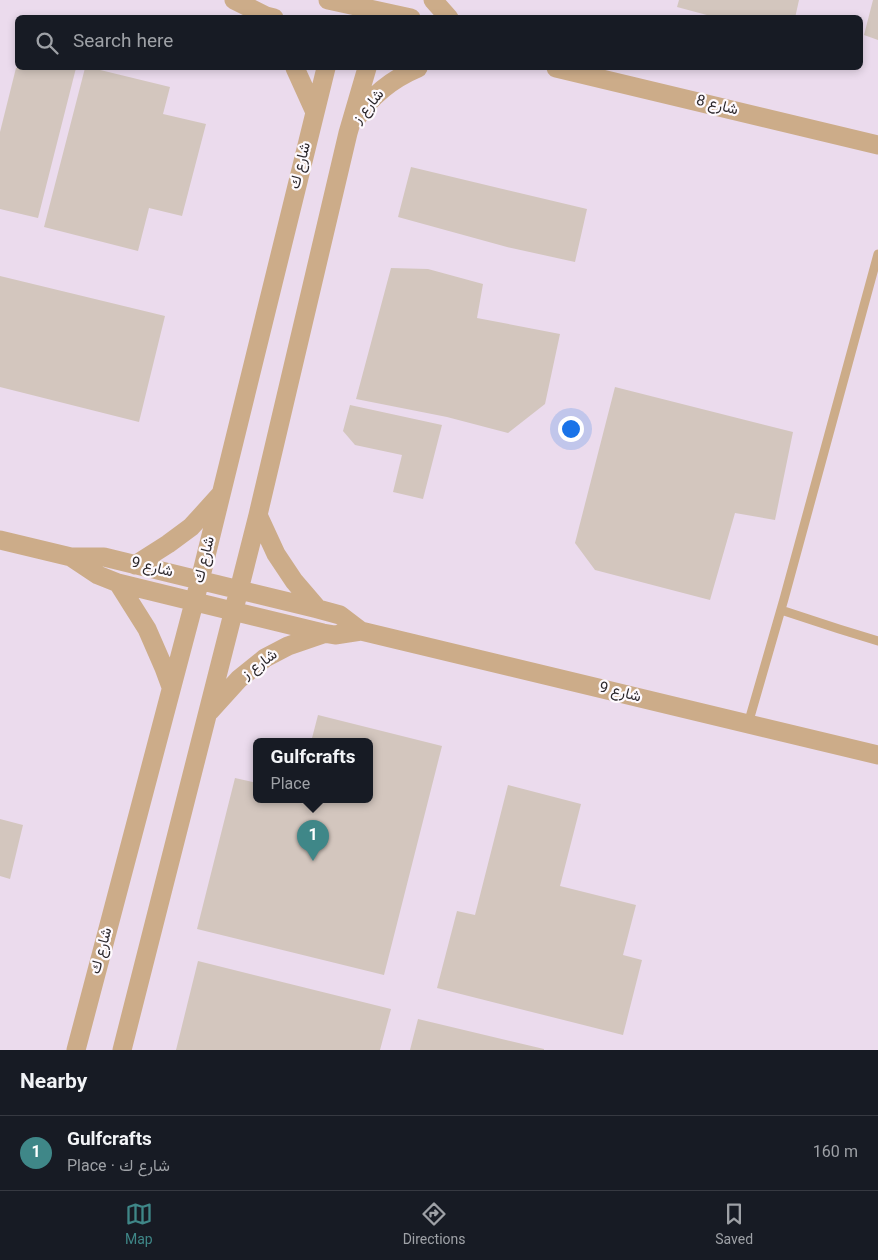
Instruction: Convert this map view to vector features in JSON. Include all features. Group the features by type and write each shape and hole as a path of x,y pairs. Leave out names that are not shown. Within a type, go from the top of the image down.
{"street":[{"path":"234,0 265,15"},
{"path":"433,0 446,15"},
{"path":"338,5 383,9 402,15"},
{"path":"296,70 314,110"},
{"name":"شارع ك","path":"76,1050 200,580 314,110 325,70"},
{"path":"122,1050 258,515 348,133 366,70"},
{"name":"شارع ز","path":"348,133 362,110 381,90 403,74 413,70"},
{"name":"شارع 8","path":"564,70 878,145"},
{"path":"136,565 190,527 221,494"},
{"path":"258,515 276,554 294,581 318,609"},
{"name":"شارع 9","path":"0,540 71,556 104,557 318,609 340,615 361,631"},
{"name":"شارع 9","path":"71,556 98,575 118,583 194,602 335,635 361,631 878,755"},
{"name":"شارع 9","path":"118,583 146,628 171,687"},
{"name":"شارع ز","path":"208,714 239,680 265,658 288,646 324,633"}],"lane":[{"path":"748,724 878,256"},
{"path":"780,610 878,641"}],"shaded area":[{"path":"0,0 878,0 878,1050 0,1050"}],"building":[{"path":"679,0 799,0 796,15 707,15 677,7"},
{"path":"873,0 878,0 878,40 864,35"},
{"path":"16,70 75,70 38,218 0,209 0,132"},
{"path":"84,70 100,70 170,87 163,114 206,124 182,216 149,208 138,251 44,227"},
{"path":"411,167 587,209 575,262 507,247 398,217"},
{"path":"391,268 428,269 483,284 477,318 560,334 545,404 508,433 447,417 356,399"},
{"path":"0,276 165,316 139,422 0,387"},
{"path":"615,387 793,432 775,520 735,513 710,600 595,570 575,543"},
{"path":"350,405 442,425 423,499 393,492 402,455 355,445 343,431"},
{"path":"318,715 442,746 384,975 197,929 235,778 253,782 253,803 373,803 373,738 312,738"},
{"path":"508,785 581,804 560,886 636,905 623,955 642,960 623,1035 437,988 457,911 475,915"},
{"path":"0,819 23,825 10,879 0,876"},
{"path":"198,961 391,1009 380,1050 176,1050"},
{"path":"418,1019 544,1049 544,1050 410,1050"}],"place":[{"name":"Gulfcrafts","path":"313,861"}]}
